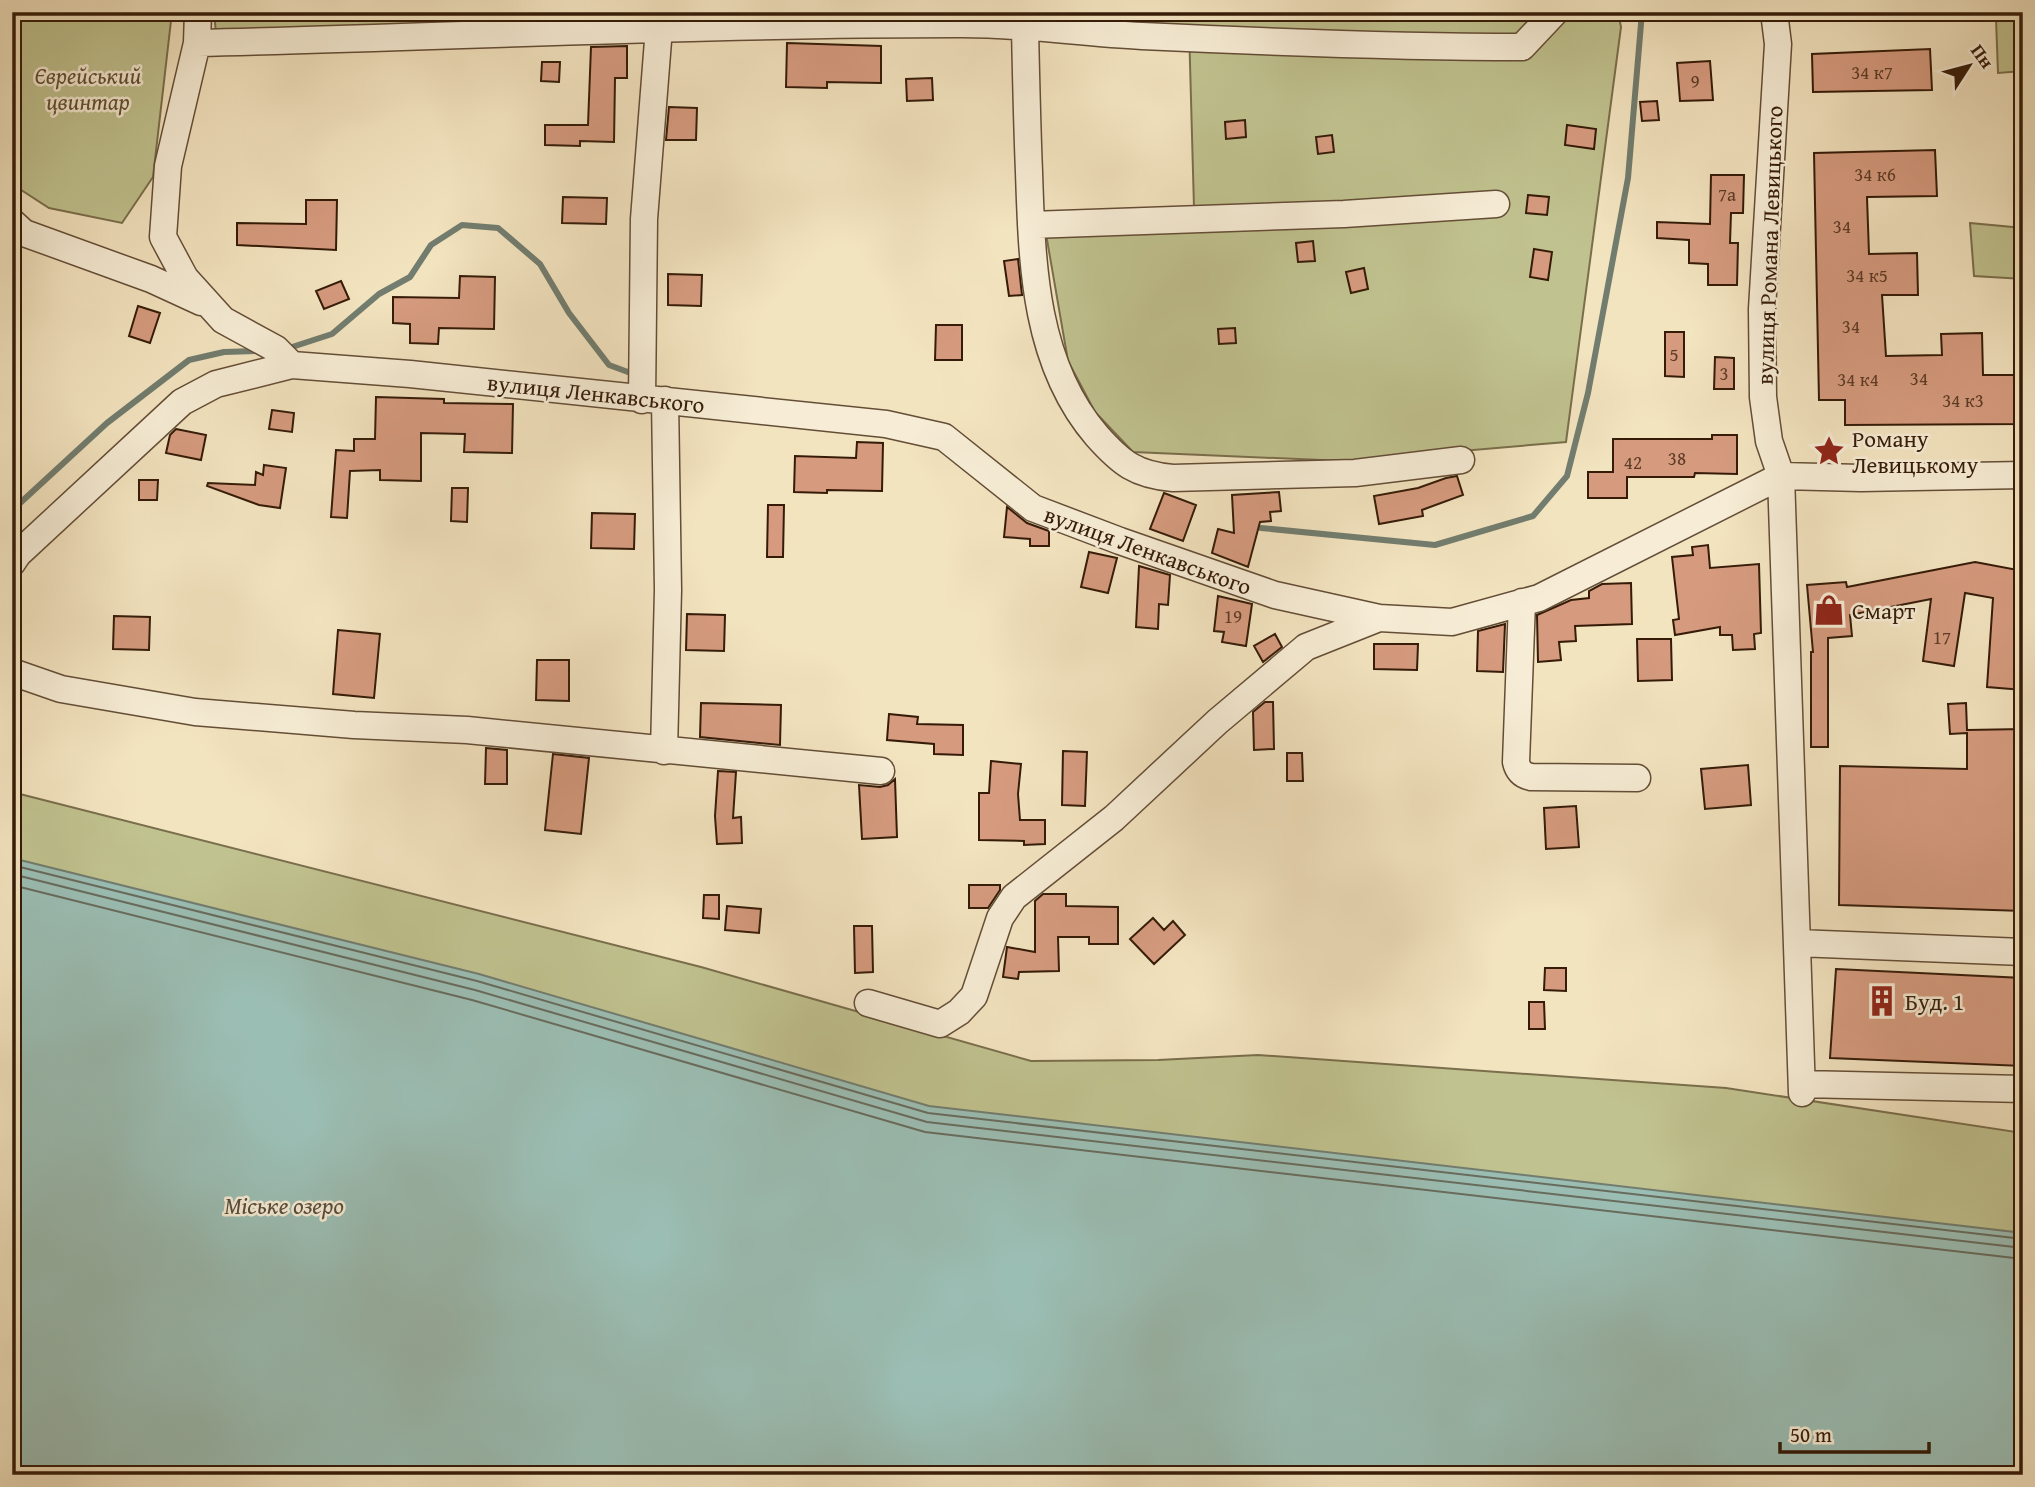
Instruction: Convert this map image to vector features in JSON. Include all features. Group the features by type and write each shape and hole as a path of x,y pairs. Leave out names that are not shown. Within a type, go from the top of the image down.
{"street":[{"path":"198,12 197,43 167,166 163,236 185,278 223,320 276,349 292,365"},
{"path":"197,43 659,29 1033,23 1139,36 1402,47 1522,47 1555,12"},
{"name":"вулиця Романа Левицького","path":"1774,12 1778,44 1762,309 1763,397 1769,441 1781,476 1802,1089 2023,1089"},
{"path":"1033,23 1031,225 1032,258 1039,305 1057,368 1075,405 1091,429 1110,450 1133,470 1156,477 1224,478 1355,473 1461,460"},
{"path":"659,29 645,219 653,400 668,590 664,751"},
{"path":"1031,225 1345,214 1496,204"},
{"path":"12,222 24,233 151,279 212,307"},
{"name":"вулиця Ленкавського","path":"12,563 18,554 183,402 216,384 292,365 410,374 886,424 944,437 1033,508 1275,595 1378,618 1452,622 1539,598 1781,476 1861,478 2023,475"},
{"path":"1522,602 1516,762 1518,770 1531,777 1637,778"},
{"path":"867,1003 940,1024 959,1012 974,996 1000,918 1014,897 1114,818 1217,722 1306,647 1378,618"},
{"path":"12,672 61,689 194,712 354,725 467,730 881,771"},
{"path":"1797,943 2023,952"}],"green space":[{"name":"Єврейський цвинтар","path":"12,12 172,12 153,177 122,223 49,208 12,184"},
{"path":"214,12 887,12 216,33"},
{"path":"1059,12 1618,12 1621,27 1566,442 1344,461 1133,452 1095,412 1068,361 1045,228 1194,208 1189,27"},
{"path":"2023,18 2023,71 1998,73 1996,19"},
{"path":"1970,223 2023,228 2023,279 1974,276"},
{"name":"Міське озеро","path":"12,792 701,967 1031,1061 1158,1060 1258,1055 1726,1088 2023,1133 2023,1475 12,1475"}],"water":[{"name":"Міське озеро","path":"12,858 479,974 929,1106 2023,1233 2023,1475 12,1475"}],"building":[{"path":"787,43 881,46 881,83 827,82 827,88 786,87"},
{"path":"627,46 627,78 615,78 614,142 580,141 580,146 545,145 545,125 588,125 591,47"},
{"path":"1930,49 1932,90 1813,92 1812,54"},
{"path":"1710,61 1713,100 1680,101 1677,63"},
{"path":"542,62 560,62 559,82 541,81"},
{"path":"932,78 933,100 907,101 906,79"},
{"path":"1657,101 1659,120 1642,121 1640,102"},
{"path":"669,107 697,108 696,140 666,140"},
{"path":"1245,120 1246,137 1226,139 1225,122"},
{"path":"1567,125 1596,129 1594,149 1565,145"},
{"path":"1332,135 1334,152 1318,154 1316,137"},
{"path":"1935,150 1937,196 1867,197 1869,254 1917,253 1918,295 1882,295 1886,356 1942,355 1941,334 1982,333 1983,375 2023,375 2023,424 1845,425 1845,400 1819,400 1814,153"},
{"path":"1711,175 1744,175 1743,213 1731,213 1730,243 1738,243 1737,285 1708,285 1708,264 1689,263 1689,240 1657,238 1657,222 1710,224"},
{"path":"1528,195 1549,197 1547,215 1526,213"},
{"path":"563,197 607,198 606,224 562,223"},
{"path":"306,200 337,200 336,250 237,245 237,223 306,224"},
{"path":"1313,241 1315,261 1298,262 1296,243"},
{"path":"1534,249 1552,252 1548,280 1530,277"},
{"path":"1018,259 1022,295 1009,296 1004,261"},
{"path":"1364,268 1368,289 1351,293 1346,272"},
{"path":"668,274 702,275 701,306 668,305"},
{"path":"460,276 495,277 494,329 439,328 438,344 410,343 410,324 393,323 393,297 459,298"},
{"path":"341,281 349,299 324,309 316,291"},
{"path":"138,306 160,313 150,343 129,336"},
{"path":"936,325 962,325 962,360 935,360"},
{"path":"1235,328 1236,343 1219,344 1218,329"},
{"path":"1665,332 1684,332 1684,377 1665,376"},
{"path":"1715,357 1734,358 1734,389 1714,389"},
{"path":"376,397 444,399 444,403 513,404 512,453 464,452 465,434 421,433 421,481 380,480 380,470 350,471 347,518 331,517 336,450 354,451 354,439 375,439"},
{"path":"272,410 294,413 292,432 269,429"},
{"path":"176,429 206,435 201,460 166,453 170,435"},
{"path":"1712,435 1737,435 1737,474 1695,473 1694,477 1627,477 1627,498 1588,498 1588,472 1613,472 1613,439 1712,439"},
{"path":"857,442 883,443 882,491 794,492 795,456 856,458"},
{"path":"264,465 286,468 280,508 259,505 207,486 208,483 255,485 256,472 263,475"},
{"path":"1457,476 1463,495 1422,510 1423,516 1379,524 1374,496 1418,488"},
{"path":"139,480 158,480 157,500 139,500"},
{"path":"452,488 468,488 467,522 451,521"},
{"path":"1279,492 1281,511 1270,512 1271,521 1260,522 1248,567 1212,553 1218,529 1234,533 1232,495"},
{"path":"1164,493 1196,505 1183,541 1150,529"},
{"path":"768,505 784,505 783,557 767,557"},
{"path":"1007,507 1027,523 1049,531 1049,546 1030,546 1030,539 1004,537"},
{"path":"592,513 635,514 634,549 591,548"},
{"path":"1708,545 1710,568 1759,564 1761,633 1754,634 1755,649 1733,650 1732,635 1720,635 1720,627 1675,635 1673,620 1679,619 1672,557 1693,555 1692,547"},
{"path":"1089,552 1117,558 1108,593 1081,587"},
{"path":"1975,562 2023,571 2023,690 1987,687 1993,598 1965,593 1954,666 1923,661 1931,599 1850,615 1852,636 1828,638 1828,747 1811,747 1813,652 1807,585 1846,582 1847,587"},
{"path":"1139,566 1170,575 1168,605 1159,604 1158,629 1136,627"},
{"path":"1631,583 1632,624 1575,626 1576,641 1559,642 1561,660 1538,662 1537,615 1571,600 1589,598 1589,591 1602,584"},
{"path":"1218,596 1252,604 1246,646 1222,642 1224,632 1214,631"},
{"path":"687,614 725,615 724,651 686,650"},
{"path":"114,616 150,617 149,650 113,649"},
{"path":"1505,624 1503,672 1477,671 1478,631"},
{"path":"338,630 380,634 374,698 333,694"},
{"path":"1275,634 1282,647 1263,662 1254,646"},
{"path":"1637,639 1671,639 1672,680 1638,681"},
{"path":"1374,644 1418,644 1417,670 1374,669"},
{"path":"537,660 569,660 569,701 536,700"},
{"path":"1265,702 1273,702 1274,749 1254,750 1253,712"},
{"path":"701,703 781,705 780,745 700,737"},
{"path":"1966,703 1967,730 2023,729 2023,911 1839,905 1840,766 1967,769 1967,733 1950,734 1948,704"},
{"path":"889,714 918,717 917,724 963,725 963,755 934,754 934,744 887,740"},
{"path":"486,748 507,750 507,784 485,784"},
{"path":"1063,751 1087,752 1085,806 1062,805"},
{"path":"1287,753 1302,753 1303,781 1287,781"},
{"path":"553,754 589,758 581,834 545,830"},
{"path":"991,761 1021,764 1018,794 1020,820 1045,820 1045,844 1024,845 1024,841 979,840 979,793 989,793"},
{"path":"1748,765 1751,805 1705,809 1701,769"},
{"path":"718,771 736,772 733,818 741,817 742,843 717,844 715,816"},
{"path":"895,779 897,837 862,839 859,785 880,787"},
{"path":"1576,806 1579,847 1546,849 1544,808"},
{"path":"969,885 1000,885 1000,890 988,908 969,908"},
{"path":"1043,894 1066,894 1066,906 1118,907 1118,944 1089,944 1089,937 1058,937 1059,971 1019,972 1018,979 1003,977 1007,947 1035,952 1035,901"},
{"path":"704,895 719,895 719,919 703,918"},
{"path":"727,906 761,909 759,933 725,930"},
{"path":"1153,918 1164,930 1173,921 1185,935 1154,964 1130,939"},
{"path":"854,926 872,926 873,972 855,973"},
{"path":"1545,968 1566,968 1566,991 1544,990"},
{"path":"1836,969 2023,978 2023,1066 1830,1058"},
{"path":"1529,1002 1544,1002 1545,1029 1529,1029"}],"waterway":[{"path":"1261,528 1435,545 1533,516 1567,476 1588,393 1628,178 1642,12"},
{"path":"289,348 332,334 379,294 410,277 431,245 462,225 498,228 540,264 569,313 609,365 636,375"},
{"path":"12,515 19,504 107,423 189,360 224,352 258,351"}],"place":[{"name":"Роману Левицькому","path":"1829,451"},
{"name":"Смарт","path":"1829,610"},
{"name":"Буд. 1","path":"1882,1001"}]}
